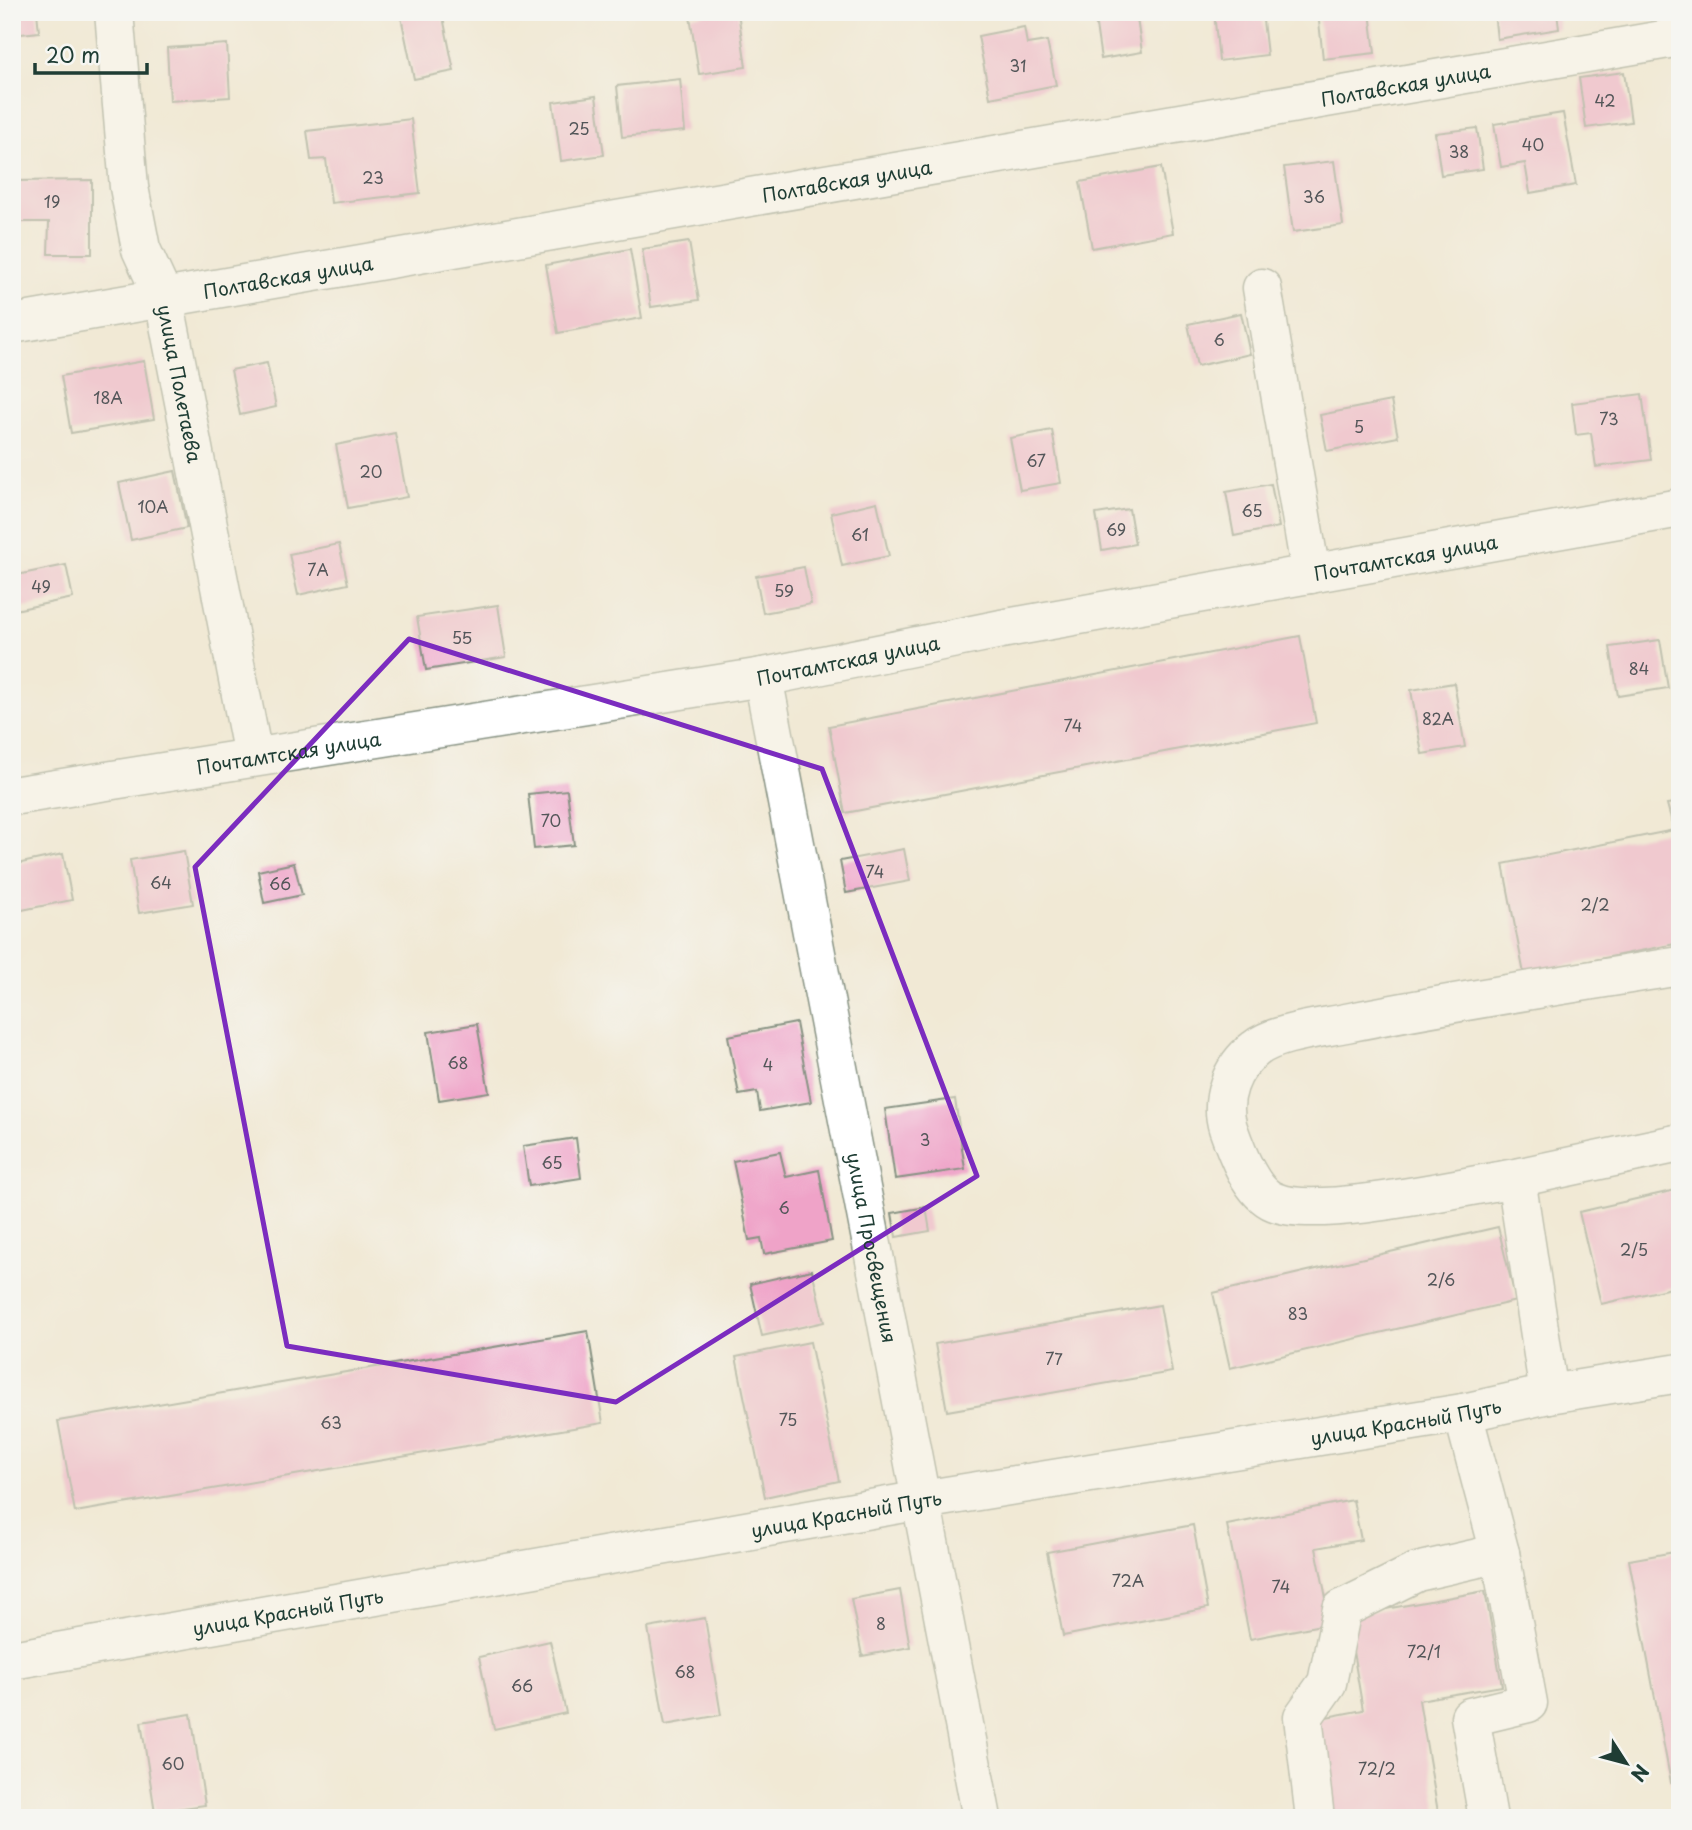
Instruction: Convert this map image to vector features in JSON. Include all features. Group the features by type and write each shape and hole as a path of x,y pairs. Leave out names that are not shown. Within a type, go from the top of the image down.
{"street":[{"name":"улица Полетаева","path":"114,12 129,187 141,249 164,299 214,542 253,756"},
{"name":"Полтавская улица","path":"12,324 1680,37"},
{"path":"1262,288 1311,574"},
{"name":"Почтамтская улица","path":"12,796 763,677 1001,629 1680,508"},
{"name":"улица Просвещения","path":"763,677 982,1818"},
{"path":"1680,966 1427,1007 1292,1034 1255,1048 1229,1080 1223,1114 1235,1150 1257,1186 1275,1202 1329,1208 1516,1178 1680,1143"},
{"path":"1516,1178 1549,1394"},
{"name":"улица Красный Путь","path":"12,1660 922,1500 1463,1413 1549,1394 1680,1373"},
{"path":"1463,1413 1500,1553 1528,1703 1469,1717 1488,1818"},
{"path":"1315,1818 1303,1717 1327,1684 1342,1609 1417,1572 1500,1553"}],"highlighted area":[{"path":"409,639 822,769 977,1176 616,1402 287,1346 195,867"}],"building":[{"path":"12,12 37,12 39,32 12,35"},
{"path":"400,12 442,12 454,71 414,79"},
{"path":"738,12 746,67 699,74 690,16"},
{"path":"1094,12 1136,12 1142,52 1101,59"},
{"path":"1214,12 1262,12 1267,55 1219,61"},
{"path":"1318,12 1370,12 1375,53 1323,59"},
{"path":"1494,12 1557,12 1559,29 1497,39"},
{"path":"1024,27 1027,44 1047,41 1056,85 990,98 978,36"},
{"path":"227,44 230,97 170,101 167,48"},
{"path":"1624,72 1631,122 1586,128 1579,78"},
{"path":"680,79 685,131 622,137 617,86"},
{"path":"596,96 604,155 561,161 553,102"},
{"path":"1563,113 1576,185 1530,193 1525,163 1501,167 1494,124"},
{"path":"411,119 420,193 331,203 326,159 311,160 307,131"},
{"path":"1477,128 1483,169 1441,175 1435,133"},
{"path":"1334,161 1343,225 1293,232 1284,167"},
{"path":"1161,167 1173,233 1092,248 1080,182"},
{"path":"92,180 92,254 48,254 49,222 12,222 12,181"},
{"path":"689,242 699,300 651,307 642,249"},
{"path":"630,249 642,318 558,333 546,265"},
{"path":"1241,313 1250,354 1197,366 1188,324"},
{"path":"144,361 154,419 71,433 61,376"},
{"path":"267,363 276,407 240,415 231,370"},
{"path":"1642,394 1651,460 1596,467 1591,433 1576,435 1572,403"},
{"path":"1391,401 1398,437 1327,451 1320,415"},
{"path":"1052,430 1061,483 1020,490 1010,438"},
{"path":"395,433 407,497 348,508 336,445"},
{"path":"175,471 187,528 131,540 119,483"},
{"path":"1271,484 1279,527 1234,536 1226,492"},
{"path":"877,502 889,556 842,566 831,513"},
{"path":"1129,509 1135,544 1102,550 1096,514"},
{"path":"339,544 348,584 298,595 289,554"},
{"path":"66,565 73,598 15,610 12,576"},
{"path":"804,567 811,604 763,613 756,576"},
{"path":"498,605 506,657 426,670 417,617"},
{"path":"1300,636 1316,723 845,813 829,726"},
{"path":"1660,640 1668,688 1618,696 1610,647"},
{"path":"1454,683 1465,747 1422,754 1411,690"},
{"path":"567,790 574,845 534,849 528,794"},
{"path":"1680,802 1680,943 1524,974 1503,864 1674,830 1667,804"},
{"path":"904,849 910,881 846,893 840,861"},
{"path":"184,851 193,904 139,913 130,860"},
{"path":"63,854 72,900 12,912 12,865"},
{"path":"294,863 302,895 264,903 258,871"},
{"path":"796,1023 811,1102 760,1111 757,1092 739,1095 728,1036"},
{"path":"477,1024 489,1092 439,1100 428,1032"},
{"path":"955,1099 965,1169 895,1179 885,1109"},
{"path":"576,1138 581,1178 529,1186 523,1146"},
{"path":"780,1152 786,1177 819,1170 832,1241 764,1254 761,1238 749,1240 733,1161"},
{"path":"1680,1189 1680,1286 1601,1304 1579,1212"},
{"path":"926,1207 930,1231 896,1237 892,1213"},
{"path":"1498,1227 1516,1301 1230,1368 1213,1293"},
{"path":"812,1270 824,1322 762,1336 750,1284"},
{"path":"1160,1305 1172,1372 947,1411 935,1344"},
{"path":"588,1331 603,1423 75,1512 58,1421"},
{"path":"810,1342 839,1481 765,1497 736,1357"},
{"path":"1353,1500 1361,1540 1316,1548 1331,1623 1250,1639 1227,1525"},
{"path":"1193,1525 1208,1608 1063,1636 1047,1552"},
{"path":"1680,1551 1680,1781 1671,1783 1629,1560"},
{"path":"900,1590 910,1647 862,1656 851,1599"},
{"path":"1485,1591 1502,1686 1419,1700 1439,1818 1333,1818 1316,1719 1363,1710 1347,1616"},
{"path":"705,1618 721,1715 665,1725 648,1628"},
{"path":"550,1641 566,1713 494,1729 479,1657"},
{"path":"191,1714 205,1805 155,1812 141,1722"}]}
